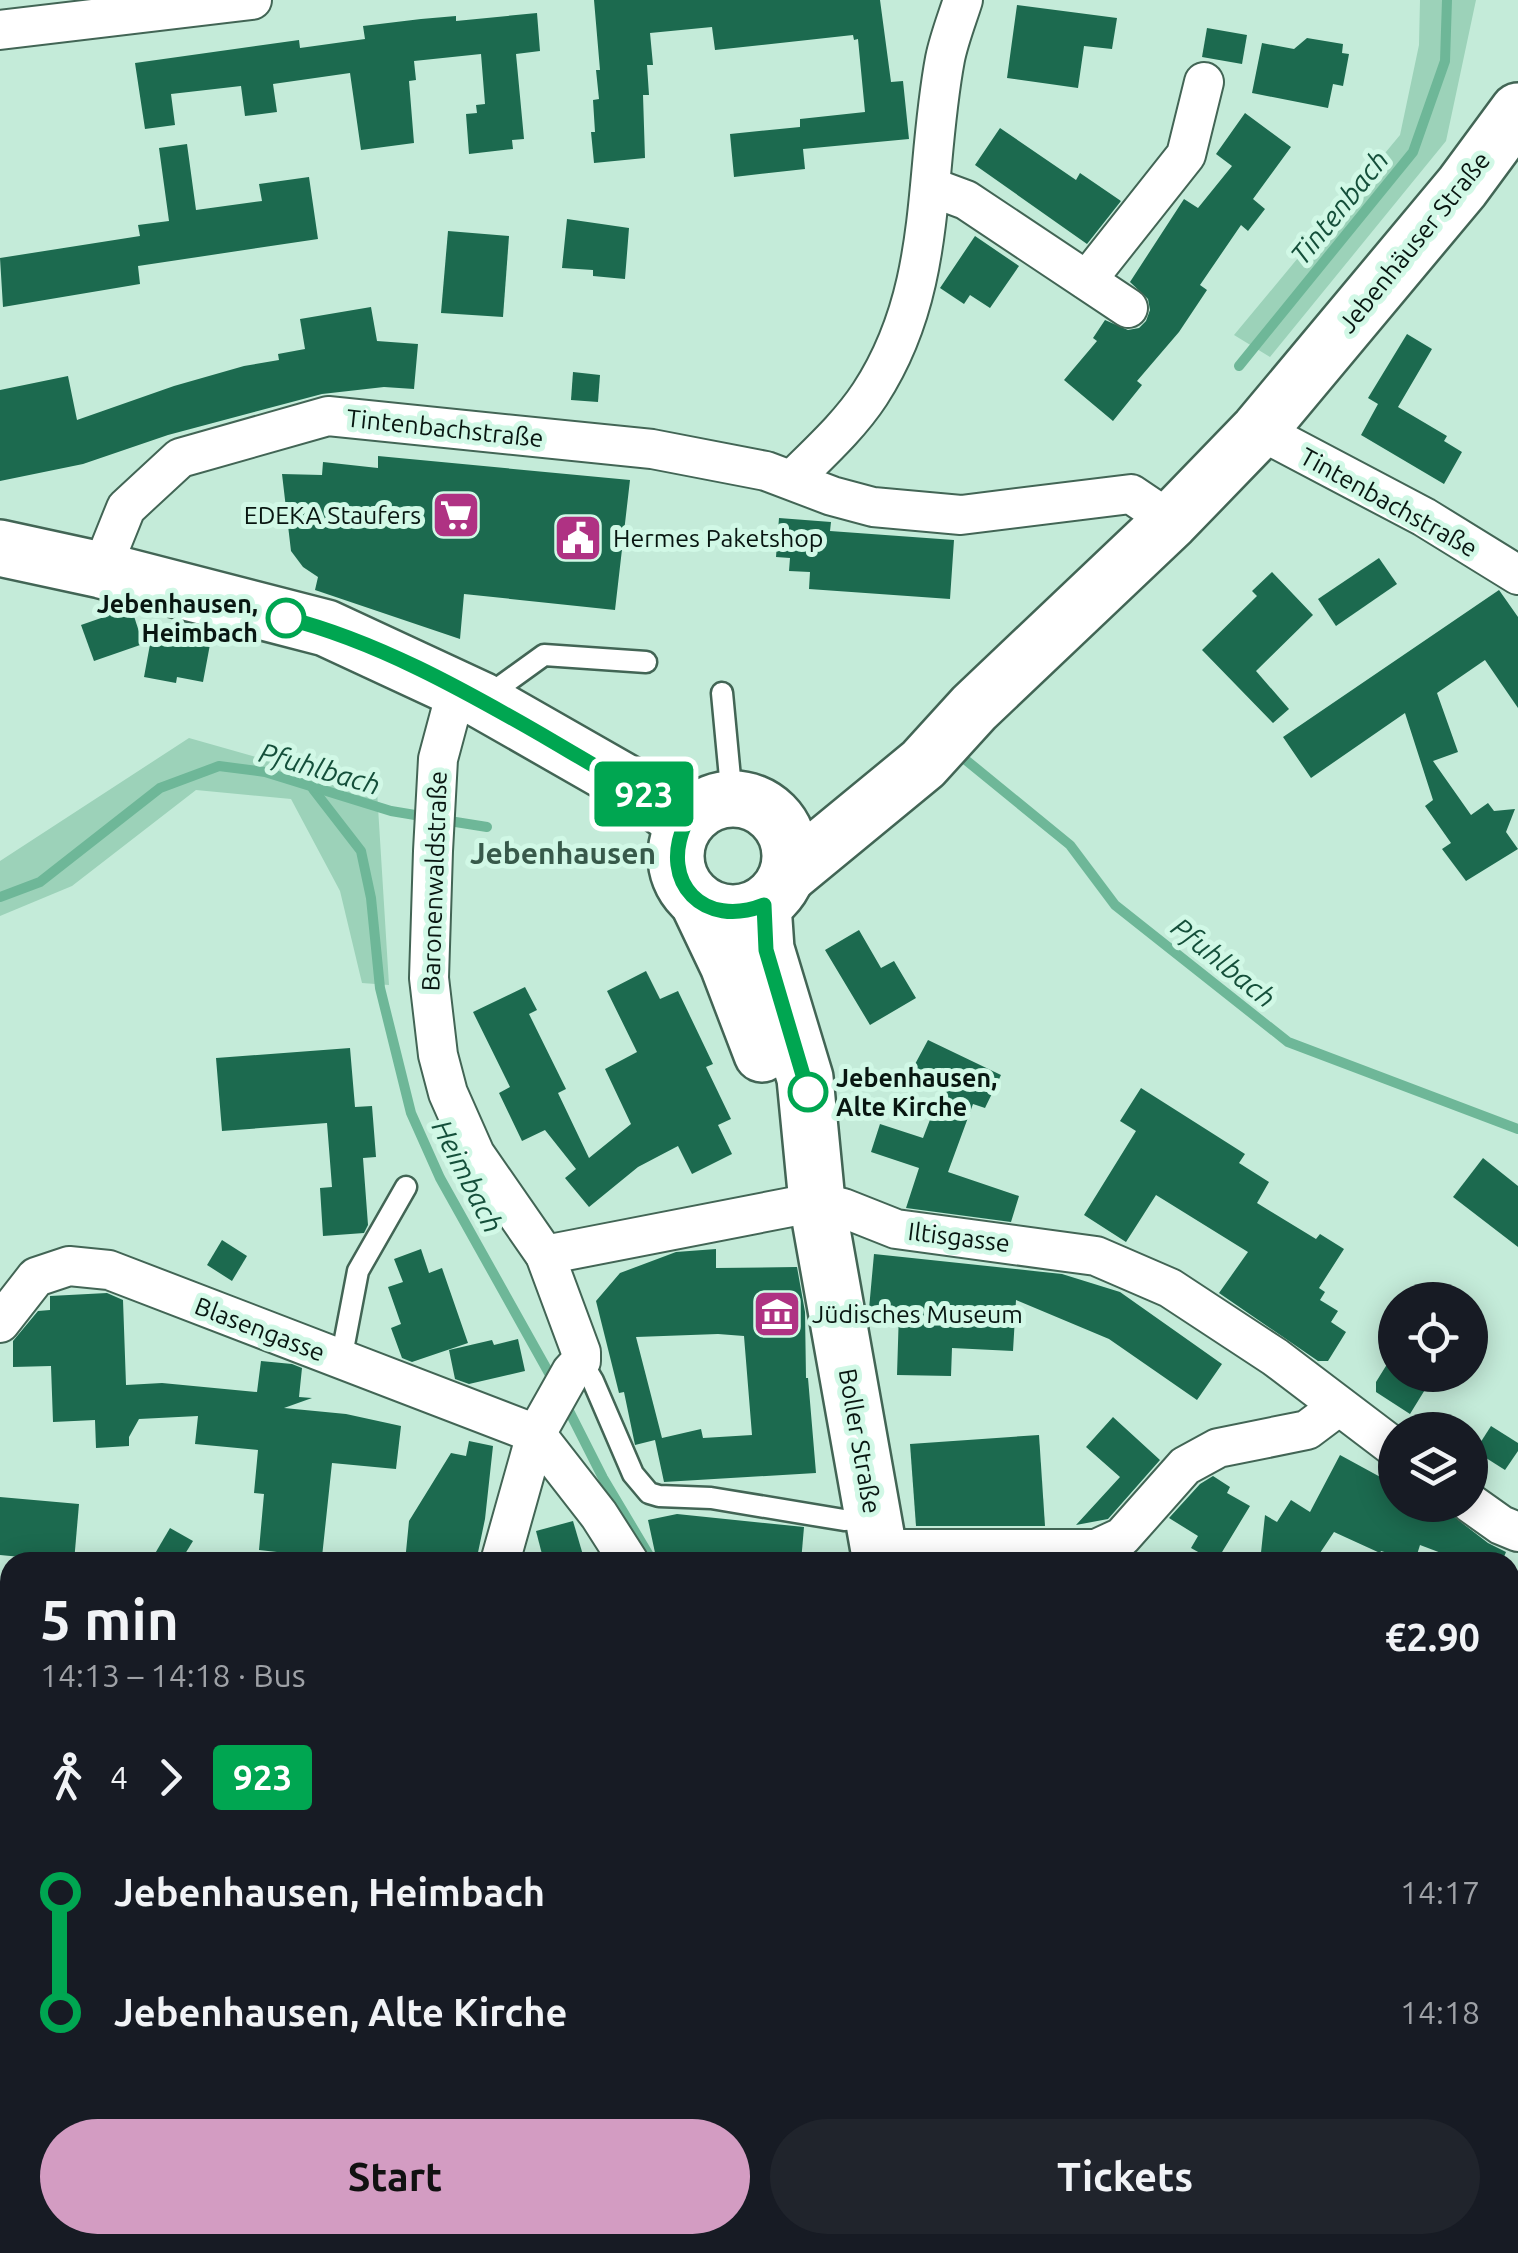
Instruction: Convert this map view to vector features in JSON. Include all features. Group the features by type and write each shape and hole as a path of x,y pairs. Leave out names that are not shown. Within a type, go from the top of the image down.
{"main road":[{"name":"Jebenhäuser Straße","path":"1259,430 1462,187 1518,111"},
{"path":"974,708 901,746 823,797 753,806 714,802 698,810 685,824 676,856 686,890 698,902 730,914 775,891 924,764 974,708 1151,507 1259,430"},
{"path":"0,548 326,628 469,694 642,792 685,824"},
{"path":"753,806 789,843 775,891"},
{"name":"Boller Straße","path":"775,891 766,950 805,1078 817,1202 877,1543"},
{"name":"Boller Straße","path":"698,902 728,964 817,1202"}],"street":[{"path":"0,30 252,0"},
{"path":"793,479 870,394 899,340 918,284 946,56 962,0"},
{"path":"1087,280 1186,155 1204,82"},
{"path":"931,187 966,200 1128,308"},
{"name":"Tintenbachstraße","path":"101,570 126,508 180,458 328,416 652,449 793,479 832,496 873,507 961,515 1151,507"},
{"name":"Tintenbachstraße","path":"1259,430 1424,518 1518,575"},
{"name":"Baronenwaldstraße","path":"469,694 438,759 429,978 431,1016 448,1093 475,1154 545,1255 580,1343 576,1367"},
{"name":"Iltisgasse","path":"545,1255 817,1202 896,1229 1096,1256 1170,1288 1275,1357 1378,1435"},
{"name":"Blasengasse","path":"0,1323 36,1277 69,1266 109,1270 340,1360 539,1428"},
{"path":"503,1552 539,1428 576,1367"},
{"path":"877,1543 1096,1549 1122,1536 1185,1466 1218,1448 1308,1430 1339,1406"},
{"path":"539,1428 623,1552"},
{"path":"1488,1516 1518,1532"}],"lane":[{"path":"469,694 544,654 646,662"},
{"path":"722,693 753,806"},
{"path":"340,1360 358,1272 406,1187"},
{"path":"576,1367 593,1381 633,1474 649,1493 711,1498 844,1520 877,1543"}],"green space":[{"path":"1420,0 1476,0 1446,141 1270,357 1234,335 1400,135 1419,45"},
{"path":"189,738 377,791 389,985 362,983 340,891 291,799 196,790 72,886 0,916 0,861"}],"building":[{"path":"594,0 880,0 891,82 903,81 909,139 803,149 805,169 734,177 730,134 800,127 800,119 865,112 858,39 854,40 853,35 715,50 712,27 650,33 653,65 647,65 649,95 643,95 645,158 594,163 593,100 599,99 596,70 600,70"},
{"path":"1017,5 1117,18 1112,49 1084,46 1078,88 1007,78"},
{"path":"537,13 540,51 516,54 524,139 512,140 513,149 469,154 466,114 477,113 476,105 485,104 481,54 414,61 416,80 409,81 414,143 361,150 350,73 273,84 277,112 245,116 241,86 171,94 175,125 145,129 135,63 299,40 300,48 365,39 363,26 456,16 456,21"},
{"path":"1207,28 1247,35 1242,64 1202,57"},
{"path":"1307,38 1343,44 1342,53 1349,54 1343,86 1333,84 1328,108 1252,93 1262,43 1294,49"},
{"path":"1245,113 1291,147 1253,199 1265,209 1248,231 1241,225 1200,285 1207,290 1179,332 1137,381 1142,385 1113,421 1064,380 1097,341 1093,338 1105,320 1128,330 1139,328 1146,321 1148,299 1130,282 1184,199 1198,208 1232,166 1216,154"},
{"path":"1000,128 1076,180 1080,173 1121,201 1087,244 975,165"},
{"path":"187,144 196,210 262,201 259,184 309,177 318,239 138,266 140,284 3,307 0,258 140,236 138,225 169,221 159,148"},
{"path":"567,219 629,228 625,279 593,276 593,270 562,268"},
{"path":"448,231 509,236 503,317 441,313"},
{"path":"975,236 1019,266 990,308 970,295 964,304 940,288"},
{"path":"371,307 377,341 418,344 414,389 384,387 322,394 168,435 83,464 0,481 0,390 68,376 77,420 174,386 279,360 278,354 305,349 300,319"},
{"path":"1407,334 1432,349 1398,407 1447,436 1444,441 1462,452 1444,484 1361,435 1378,404 1368,398"},
{"path":"573,372 600,375 598,402 571,400"},
{"name":"EDEKA Staufers","path":"378,456 630,480 615,610 464,594 460,639 315,590 318,577 303,567 291,551 282,474 322,475 323,462 378,468"},
{"path":"779,518 831,522 830,531 954,540 950,599 809,589 810,572 789,571 790,558 776,557"},
{"path":"1379,558 1397,584 1336,626 1318,599"},
{"path":"1272,572 1313,615 1256,671 1289,709 1273,723 1202,650 1257,596 1252,591"},
{"path":"1499,590 1518,617 1518,708 1485,660 1437,693 1458,752 1433,761 1471,815 1488,803 1494,811 1515,809 1506,832 1518,849 1466,881 1442,849 1451,843 1425,806 1433,800 1405,713 1311,778 1283,737"},
{"path":"132,610 143,644 94,661 81,625"},
{"path":"153,628 211,639 203,682 177,677 176,683 144,677"},
{"path":"859,930 881,968 894,961 916,998 870,1025 825,950"},
{"path":"646,971 660,999 678,991 713,1064 706,1067 731,1119 718,1125 732,1154 692,1174 678,1146 638,1167 589,1207 565,1178 576,1169 545,1130 522,1141 499,1093 510,1087 473,1012 525,987 537,1010 529,1014 566,1089 558,1093 589,1158 631,1124 605,1069 637,1052 607,991"},
{"path":"928,1040 1001,1075 985,1108 973,1104 948,1172 1019,1196 1011,1222 906,1208 919,1168 871,1152 880,1124 923,1138 941,1091 907,1079"},
{"path":"350,1048 355,1107 372,1106 376,1157 363,1158 368,1225 364,1233 323,1236 320,1188 332,1187 327,1123 222,1131 216,1058"},
{"path":"1141,1088 1245,1154 1239,1163 1269,1182 1257,1203 1316,1239 1320,1234 1344,1249 1319,1288 1325,1292 1320,1300 1338,1311 1331,1322 1346,1332 1328,1361 1318,1361 1219,1293 1248,1252 1156,1195 1126,1242 1084,1215 1136,1131 1120,1121"},
{"path":"1483,1158 1518,1186 1518,1247 1453,1197"},
{"path":"222,1240 247,1256 232,1281 207,1265"},
{"path":"421,1249 429,1273 442,1268 468,1343 412,1362 402,1358 391,1328 401,1324 388,1287 403,1282 394,1259"},
{"path":"716,1249 716,1268 797,1267 805,1312 806,1378 816,1473 664,1482 655,1440 635,1445 624,1392 619,1393 596,1301 620,1273 676,1252","holes":["744,1336 752,1435 703,1438 701,1429 662,1438 636,1337"]},
{"path":"874,1254 1062,1274 1120,1292 1222,1364 1197,1400 1109,1339 1016,1300 1013,1351 952,1348 951,1376 897,1375 899,1311 869,1309"},
{"path":"107,1293 123,1300 126,1385 162,1383 257,1392 261,1361 302,1368 299,1397 312,1398 284,1408 346,1414 401,1426 396,1469 332,1463 323,1552 259,1550 264,1494 254,1493 258,1450 195,1444 198,1416 139,1419 129,1437 129,1446 96,1448 95,1420 53,1422 51,1366 13,1367 13,1341 38,1311 50,1310 50,1296"},
{"path":"518,1339 525,1371 469,1384 455,1379 449,1350 492,1340 494,1345"},
{"path":"1378,1379 1378,1392 1424,1392 1411,1412 1407,1412 1376,1392"},
{"path":"1113,1417 1160,1460 1108,1519 1076,1525 1120,1477 1086,1447"},
{"path":"1491,1426 1518,1443 1518,1451 1505,1470 1488,1459"},
{"path":"1039,1435 1045,1526 916,1526 910,1444"},
{"path":"469,1441 493,1446 478,1552 406,1552 409,1521 451,1453 466,1456"},
{"path":"1340,1455 1378,1476 1378,1522 1461,1522 1506,1552 1439,1552 1420,1545 1418,1552 1378,1552 1334,1532 1321,1552 1261,1552 1265,1515 1277,1522 1291,1500 1310,1512"},
{"path":"1213,1476 1230,1487 1227,1493 1250,1506 1222,1552 1198,1552 1191,1548 1198,1536 1169,1518 1200,1484"},
{"path":"0,1497 79,1504 75,1552 0,1552"},
{"path":"677,1514 804,1527 802,1552 655,1552 648,1520"},
{"path":"573,1521 582,1552 541,1552 536,1531"},
{"path":"170,1528 193,1541 186,1552 156,1552"}],"waterway":[{"name":"Tintenbach","path":"1239,366 1413,152 1445,61 1447,0"},
{"name":"Pfuhlbach","path":"956,752 1070,845 1115,905 1288,1042 1518,1129"},
{"name":"Pfuhlbach","path":"0,897 40,882 160,788 219,766 265,772 391,811 427,817"},
{"name":"Heimbach","path":"313,789 361,851 371,898 380,988 411,1113 440,1178 554,1382"},
{"name":"Pfuhlbach","path":"443,820 487,827"},
{"name":"Heimbach","path":"564,1401 647,1552"}],"bus line":[{"name":"923","path":"286,618 326,628 458,688 642,792 685,824 676,856 686,890 698,902 730,914 764,905 766,950 808,1092"}],"place":[{"name":"EDEKA Staufers","path":"456,515"},
{"name":"Hermes Paketshop","path":"578,538"},
{"name":"Jebenhausen, Heimbach","path":"286,618"},
{"name":"Jebenhausen, Alte Kirche","path":"808,1092"},
{"name":"Jüdisches Museum","path":"777,1314"}],"district":[{"name":"Jebenhausen","path":"563,853"}]}
